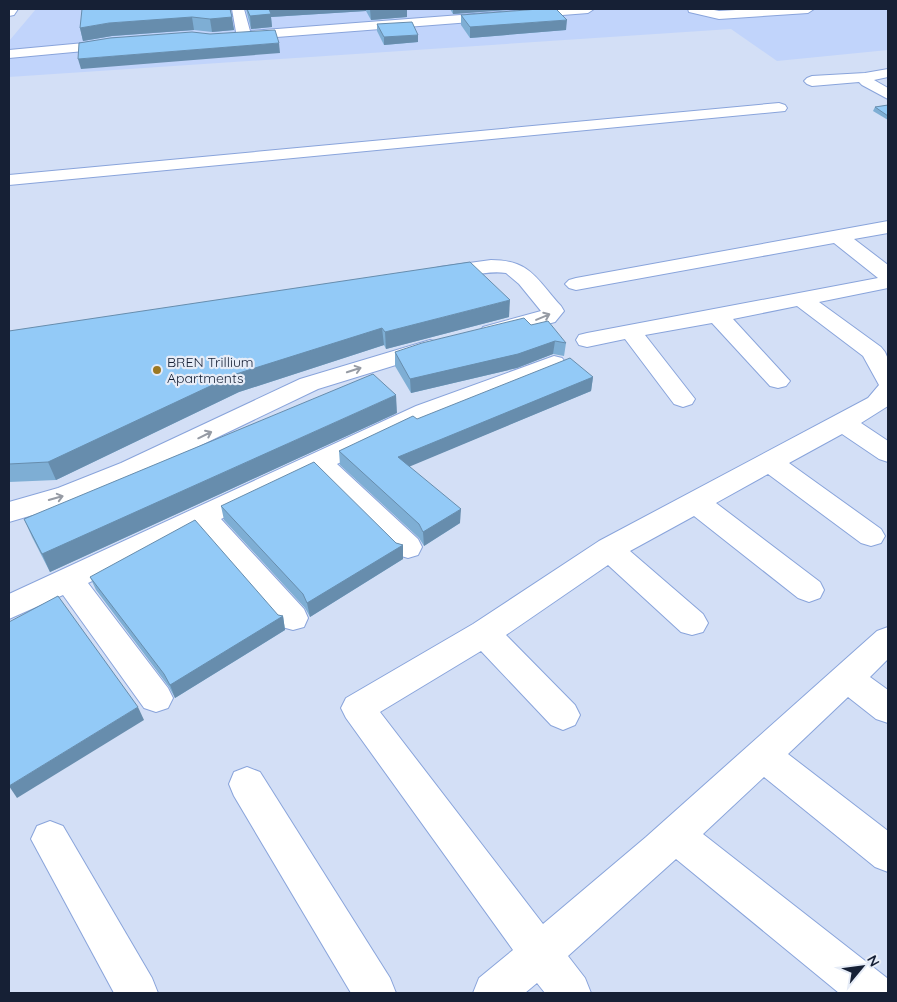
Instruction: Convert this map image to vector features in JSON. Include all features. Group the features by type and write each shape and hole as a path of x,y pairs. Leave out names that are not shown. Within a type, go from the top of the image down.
{"street":[{"path":"9,12 12,9"},
{"path":"238,9 243,32"},
{"path":"226,33 489,9"},
{"path":"430,15 588,9"},
{"path":"700,11 728,9"},
{"path":"700,11 719,16 808,9"},
{"path":"9,47 95,40 112,42"},
{"path":"9,54 95,46 130,40"},
{"path":"812,81 865,77 888,73"},
{"path":"865,77 867,82 888,94"},
{"path":"9,180 779,108"},
{"path":"576,284 888,227"},
{"path":"838,236 888,275"},
{"path":"9,512 67,494 130,469 309,384 414,350 548,317 553,312 516,269 507,266 488,266 415,277"},
{"path":"587,340 888,282"},
{"path":"801,299 881,350 888,380"},
{"path":"717,315 778,381"},
{"path":"631,332 683,399"},
{"path":"9,607 425,412 554,363"},
{"path":"570,993 358,708 484,633 609,549 877,404 888,390"},
{"path":"842,422 888,453"},
{"path":"319,462 408,547"},
{"path":"769,462 871,536"},
{"path":"695,502 809,590"},
{"path":"202,517 293,618"},
{"path":"609,549 692,623"},
{"path":"68,579 156,698"},
{"path":"484,633 563,715"},
{"path":"494,993 675,836 888,640"},
{"path":"847,678 888,709"},
{"path":"763,755 888,854"},
{"path":"247,784 375,993"},
{"path":"675,836 872,993"},
{"path":"50,840 137,993"}],"shaded area":[{"path":"36,9 888,9 888,50 777,61 731,29 9,77 9,41"}],"building":[{"path":"82,9 230,9 232,17 210,19 192,17 109,23 80,28"},
{"path":"247,9 269,9 271,14 250,16"},
{"path":"556,9 567,20 470,27 461,15"},
{"path":"412,22 418,35 384,37 377,24"},
{"path":"275,30 279,43 78,59 79,43 110,38 192,32 210,34"},
{"path":"888,105 888,116 875,107"},
{"name":"BREN Trillium Apartments","path":"470,262 510,300 385,332 382,328 236,374 48,462 9,464 9,331"},
{"path":"524,318 531,325 548,321 566,343 555,341 518,354 410,379 395,352 422,343"},
{"path":"570,358 593,377 398,457 461,509 423,532 419,524 339,451 413,416 417,419"},
{"path":"373,374 396,395 42,554 24,519"},
{"path":"314,462 396,543 403,545 307,603 303,594 221,506"},
{"path":"195,520 278,615 283,616 170,685 164,674 90,577"},
{"path":"58,596 138,707 9,786 9,622"}],"place":[{"name":"BREN Trillium Apartments","path":"157,370"}]}
